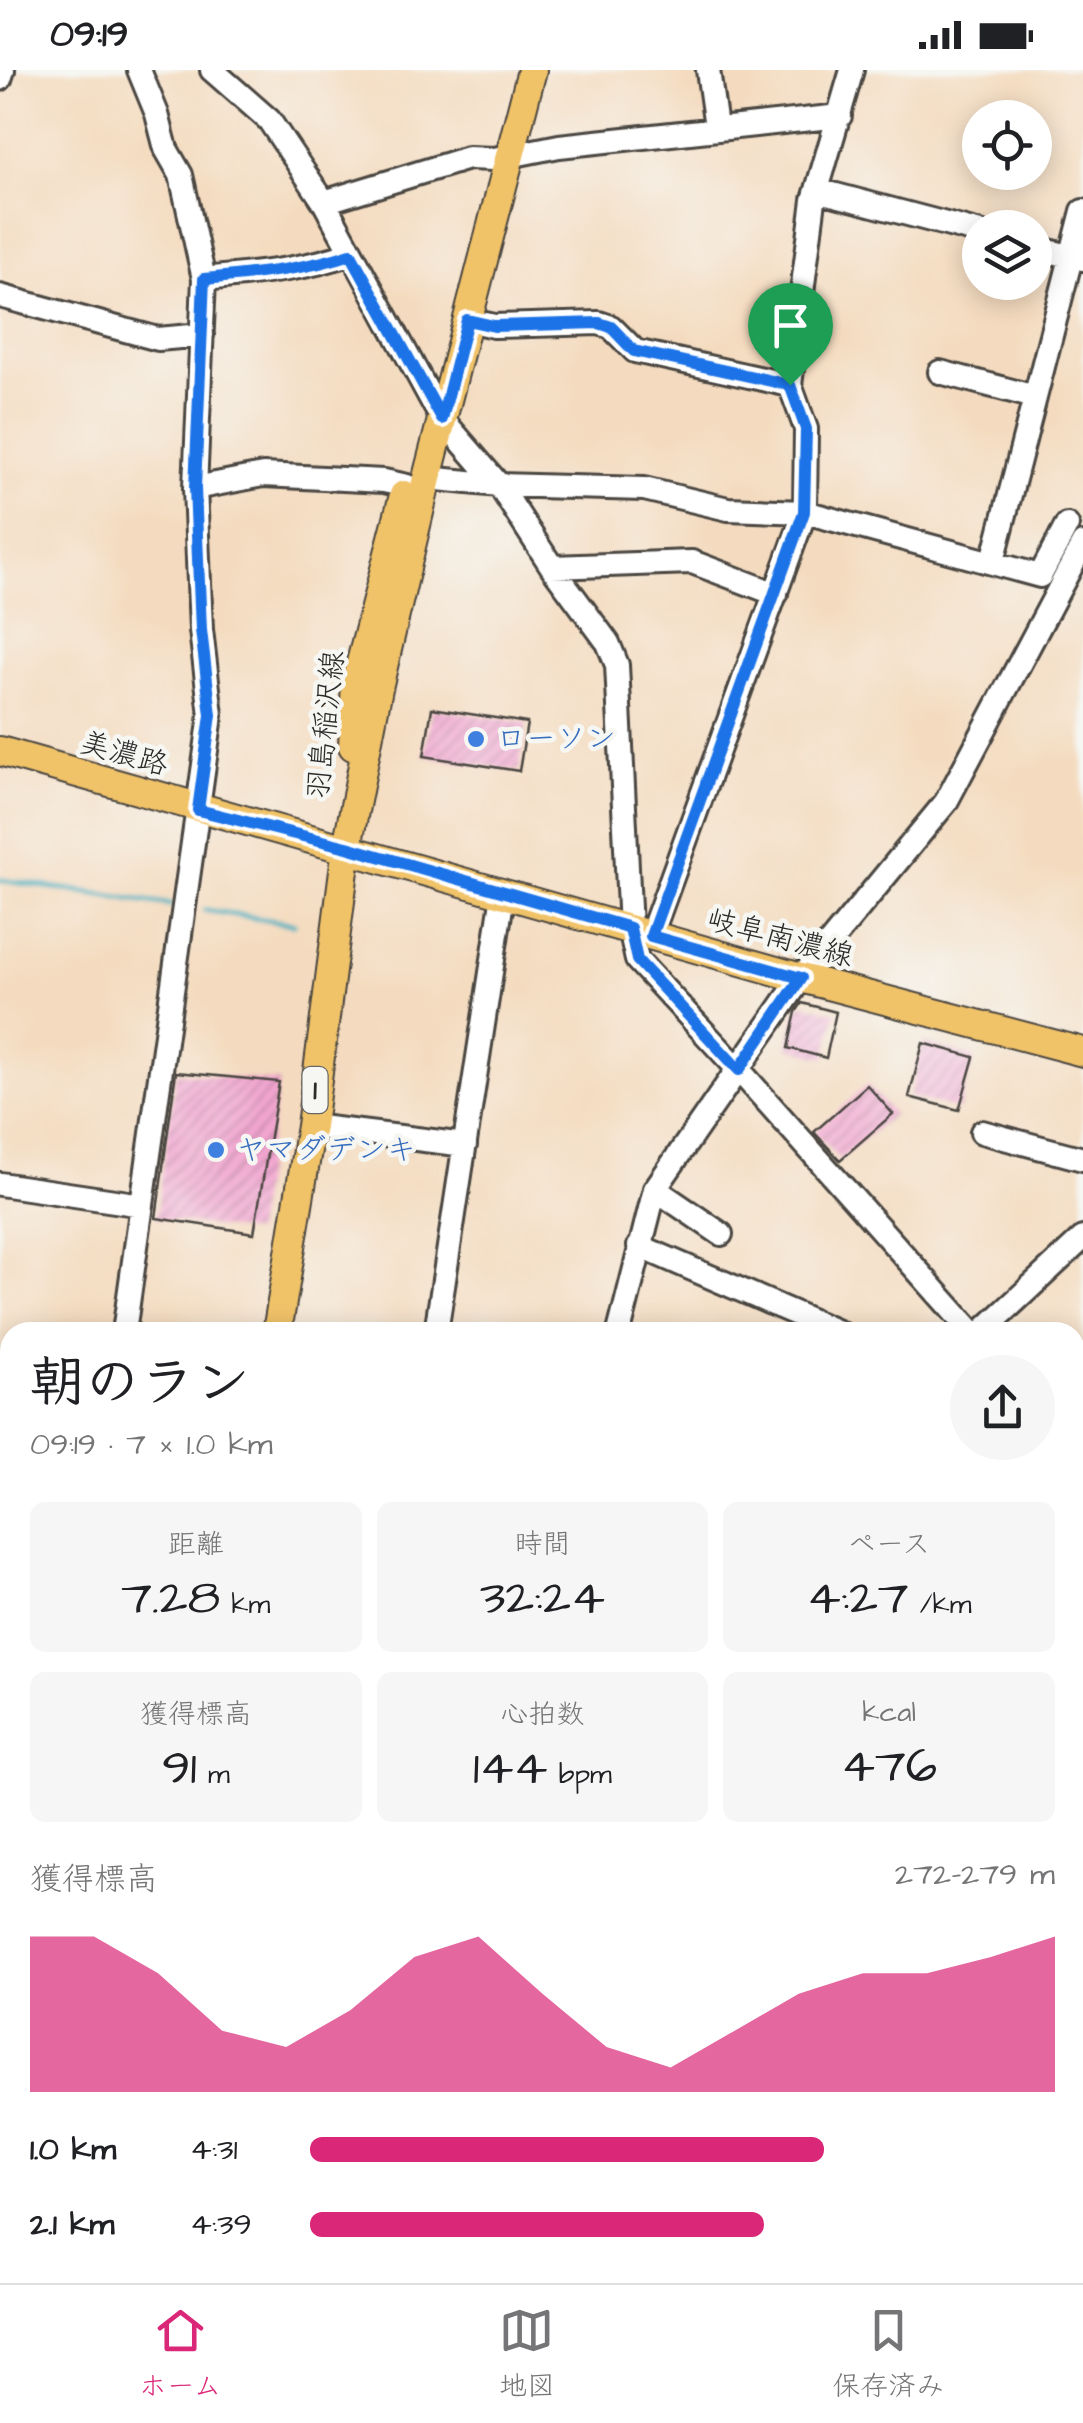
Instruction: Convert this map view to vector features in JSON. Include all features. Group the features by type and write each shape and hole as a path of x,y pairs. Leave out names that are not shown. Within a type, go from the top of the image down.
{"main road":[{"name":"羽島稲沢線","path":"436,408 467,320 516,70"},
{"name":"羽島稲沢線","path":"347,847 417,482 501,158 532,70"},
{"name":"美濃路","path":"0,751 198,810 347,847"},
{"name":"岐阜南濃線","path":"347,847 801,978 1083,1052"},
{"name":"1","path":"279,1322 310,1126 347,847"}],"street":[{"path":"0,79 3,70"},
{"path":"125,1322 211,715 201,630 195,488 204,279 181,175 166,150 139,70"},
{"path":"212,70 269,120 324,202 436,408 499,485 608,643 617,665 640,932 637,960 963,1322"},
{"path":"708,70 716,127"},
{"path":"640,932 776,594 804,512 806,429 790,385 817,190 852,70"},
{"path":"324,202 468,158 501,158 558,146 840,116"},
{"path":"817,190 962,228"},
{"path":"993,561 1035,397 1077,258 1083,211"},
{"path":"1052,252 1077,258"},
{"path":"204,279 264,274 351,254"},
{"path":"0,296 158,339 202,335"},
{"path":"467,320 494,326 599,323 611,327 634,351 790,385"},
{"path":"940,372 1035,397"},
{"path":"195,488 263,475 644,489 728,509 804,512 1040,576 1067,525"},
{"path":"621,1322 655,1189 801,978 946,802 1083,544"},
{"path":"552,567 692,562 776,594"},
{"path":"438,1322 503,894"},
{"path":"310,1126 465,1145"},
{"path":"982,1132 1083,1159"},
{"path":"0,1184 142,1205"},
{"path":"655,1189 721,1234"},
{"path":"993,1322 1083,1238"},
{"path":"639,1246 815,1322"}],"building":[{"name":"ローソン","path":"432,708 527,723 519,771 424,756"},
{"path":"802,1003 836,1012 826,1058 788,1048 796,1012"},
{"path":"923,1043 974,1057 959,1110 909,1097"},
{"name":"ヤマダデンキ","path":"176,1072 279,1082 254,1233 156,1218"},
{"path":"867,1085 893,1114 840,1160 814,1132"}],"waterway":[{"path":"0,880 173,905"},
{"path":"205,910 294,924"}],"place":[{"name":"ローソン","path":"476,739"},
{"name":"ヤマダデンキ","path":"216,1150"}],"route":[{"path":"351,254 442,419 467,320 494,326 599,323 611,327 634,351 790,385 806,429 804,512 651,936 801,978 739,1070 637,960 630,928 347,847 198,810 211,715 201,630 195,488 204,279 264,274 351,254"}]}
